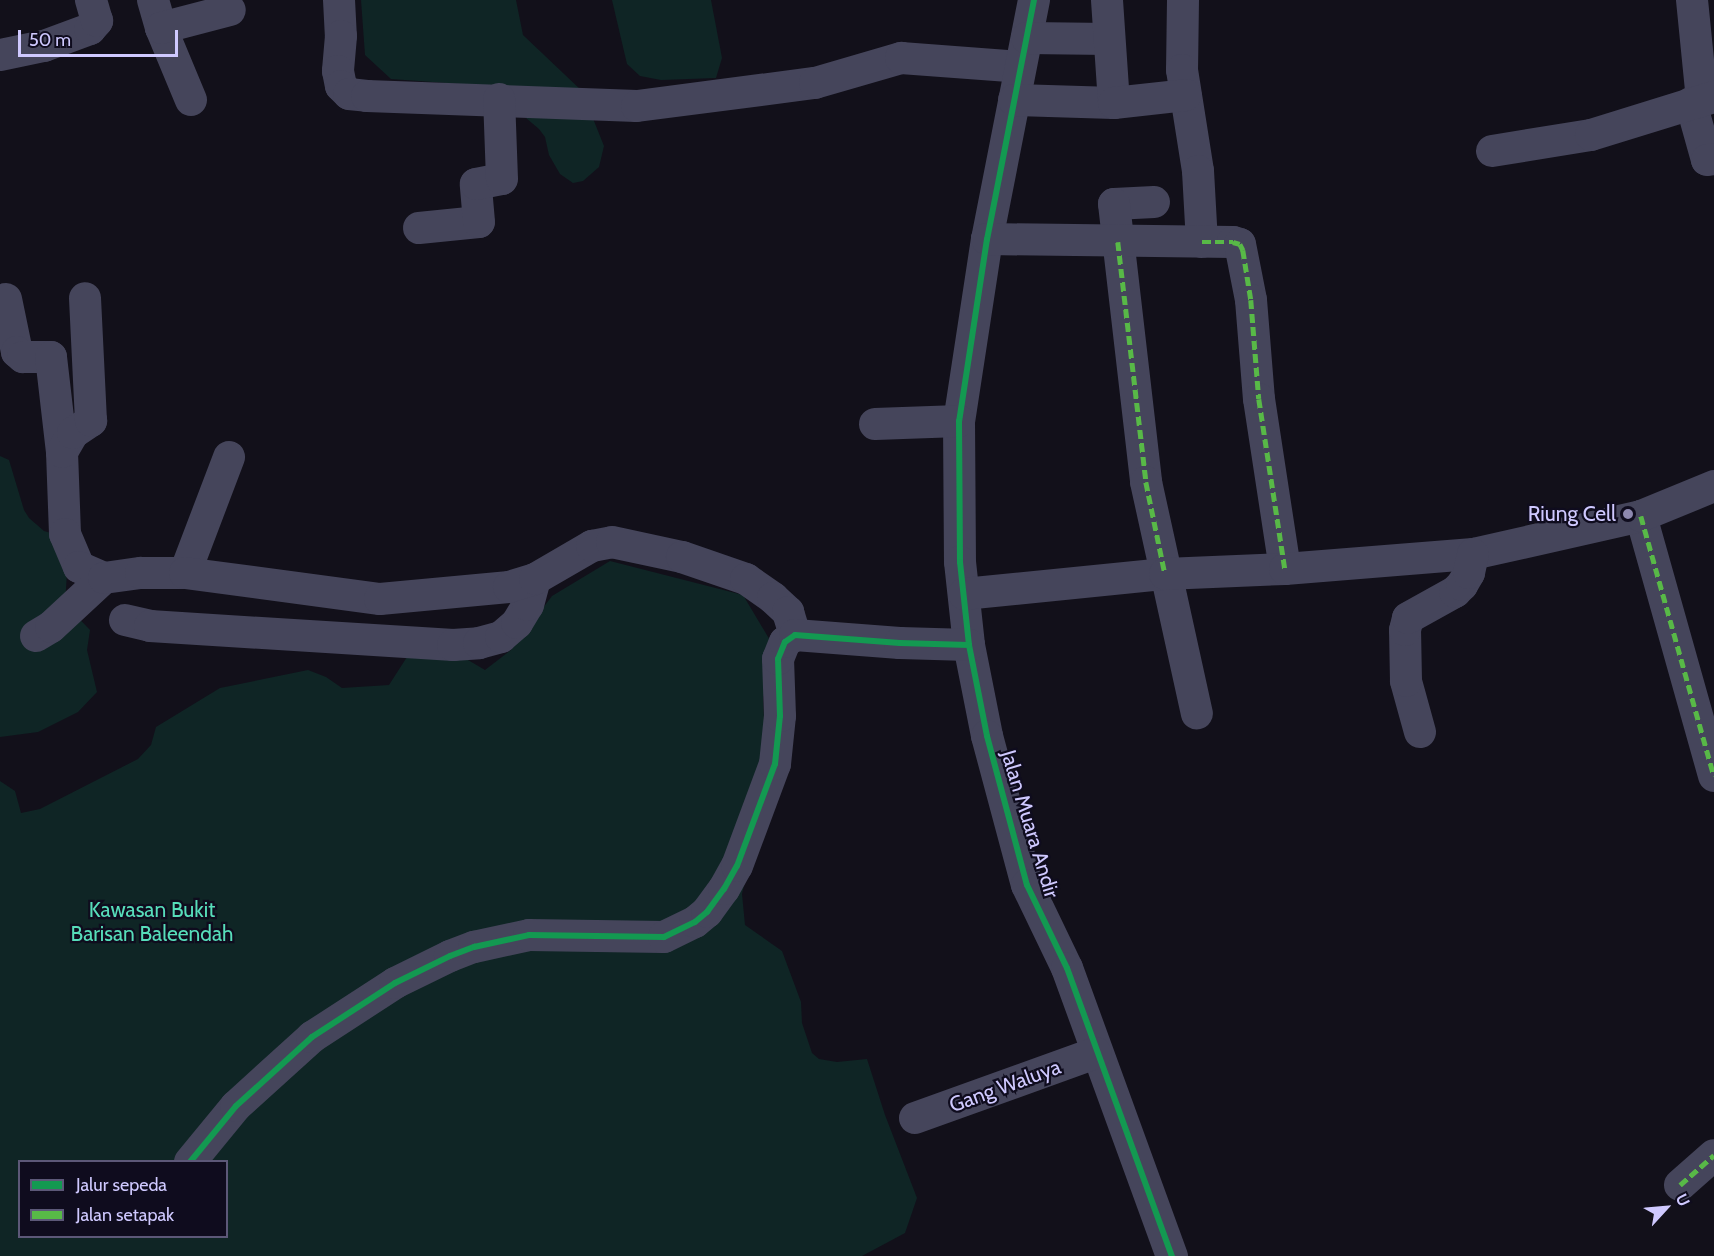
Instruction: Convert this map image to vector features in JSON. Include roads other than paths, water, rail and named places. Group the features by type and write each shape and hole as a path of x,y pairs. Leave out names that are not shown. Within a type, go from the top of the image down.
{"street":[{"path":"0,56 44,46 90,29 97,21 91,0"},
{"path":"339,0 341,36 338,71 341,86 349,94 637,106 815,83 906,58 1024,53 1109,39"},
{"name":"Jalan Muara Andir","path":"1034,0 987,239 959,421 960,562 969,645 987,736 1027,885 1067,968 1096,1053 1143,1171 1172,1256"},
{"path":"1107,0 1114,103"},
{"path":"1183,0 1182,70 1198,171 1202,242"},
{"path":"1692,0 1707,160 1714,159"},
{"path":"191,100 157,14 230,10"},
{"path":"1014,100 1114,103 1186,95"},
{"path":"419,228 479,222 476,184 502,179 499,99"},
{"path":"1492,151 1591,135 1702,100"},
{"path":"1154,202 1115,202 1118,242 1146,482 1197,712"},
{"path":"987,239 1233,242 1240,244 1251,300 1259,399 1284,569"},
{"path":"62,452 73,433 91,421 85,298"},
{"path":"6,299 17,352 23,357 51,357 62,452 65,534 79,567 104,578 141,573 185,573 380,599 509,587 535,579 592,546 612,542 682,557 746,579 788,612 795,635"},
{"path":"875,424 959,421"},
{"path":"185,573 229,457"},
{"path":"964,594 1166,574 1284,569 1473,554 1641,516 1714,486"},
{"path":"1641,516 1714,776"},
{"path":"1420,732 1406,681 1405,630 1408,618 1455,592 1469,573 1473,554"},
{"path":"36,636 51,627 104,578"},
{"path":"125,620 150,626 453,645 479,643 501,637 517,623 528,605 535,579"},
{"path":"191,1160 236,1106 312,1036 395,983 474,947 529,935 664,937 694,922 707,912 737,866 775,764 780,716 778,659 785,642 795,635 900,643 969,645"},
{"name":"Gang Waluya","path":"915,1118 1096,1053"},
{"path":"1680,1185 1714,1155"}],"place":[{"name":"Riung Cell","path":"1628,514"}],"park label":[{"name":"Kawasan Bukit Barisan Baleendah","path":"152,922"}]}
